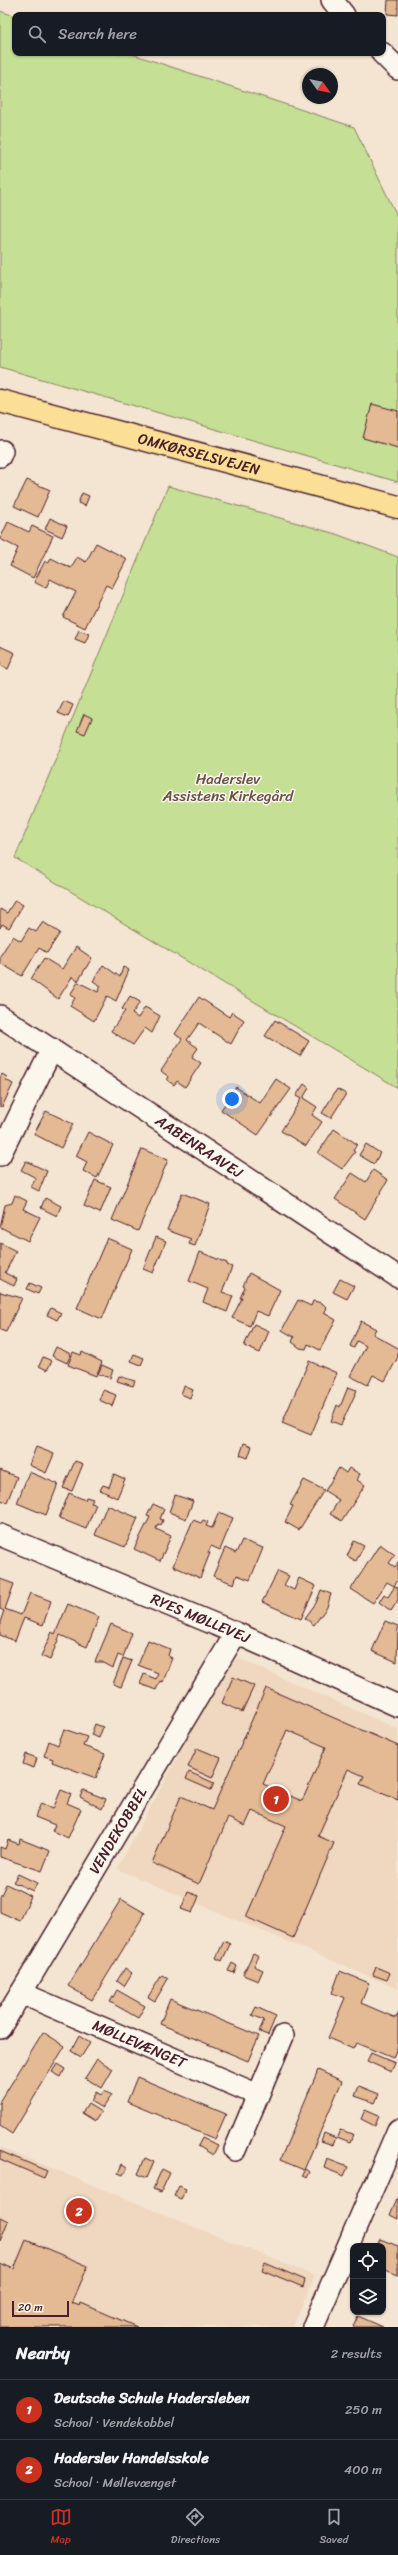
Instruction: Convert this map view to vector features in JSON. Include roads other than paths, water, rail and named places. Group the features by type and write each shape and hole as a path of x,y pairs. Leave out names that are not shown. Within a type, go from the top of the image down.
{"main road":[{"name":"OMKØRSELSVEJEN","path":"0,401 398,507"}],"street":[{"path":"332,0 342,12"},
{"path":"385,56 398,68"},
{"name":"AABENRAAVEJ","path":"0,1016 398,1278"},
{"path":"0,1155 52,1049"},
{"name":"RYES MØLLEVEJ","path":"0,1535 236,1633 398,1706"},
{"name":"VENDEKOBBEL","path":"0,2028 236,1633"},
{"name":"MØLLEVÆNGET","path":"21,1993 258,2095"},
{"path":"235,2150 283,2036"},
{"path":"313,2327 394,2153 398,2130"}],"place":[{"name":"Deutsche Schule Hadersleben","path":"276,1799"},
{"name":"Haderslev Handelsskole","path":"79,2211"}],"park label":[{"name":"Haderslev Assistens Kirkegård","path":"228,788"}]}
